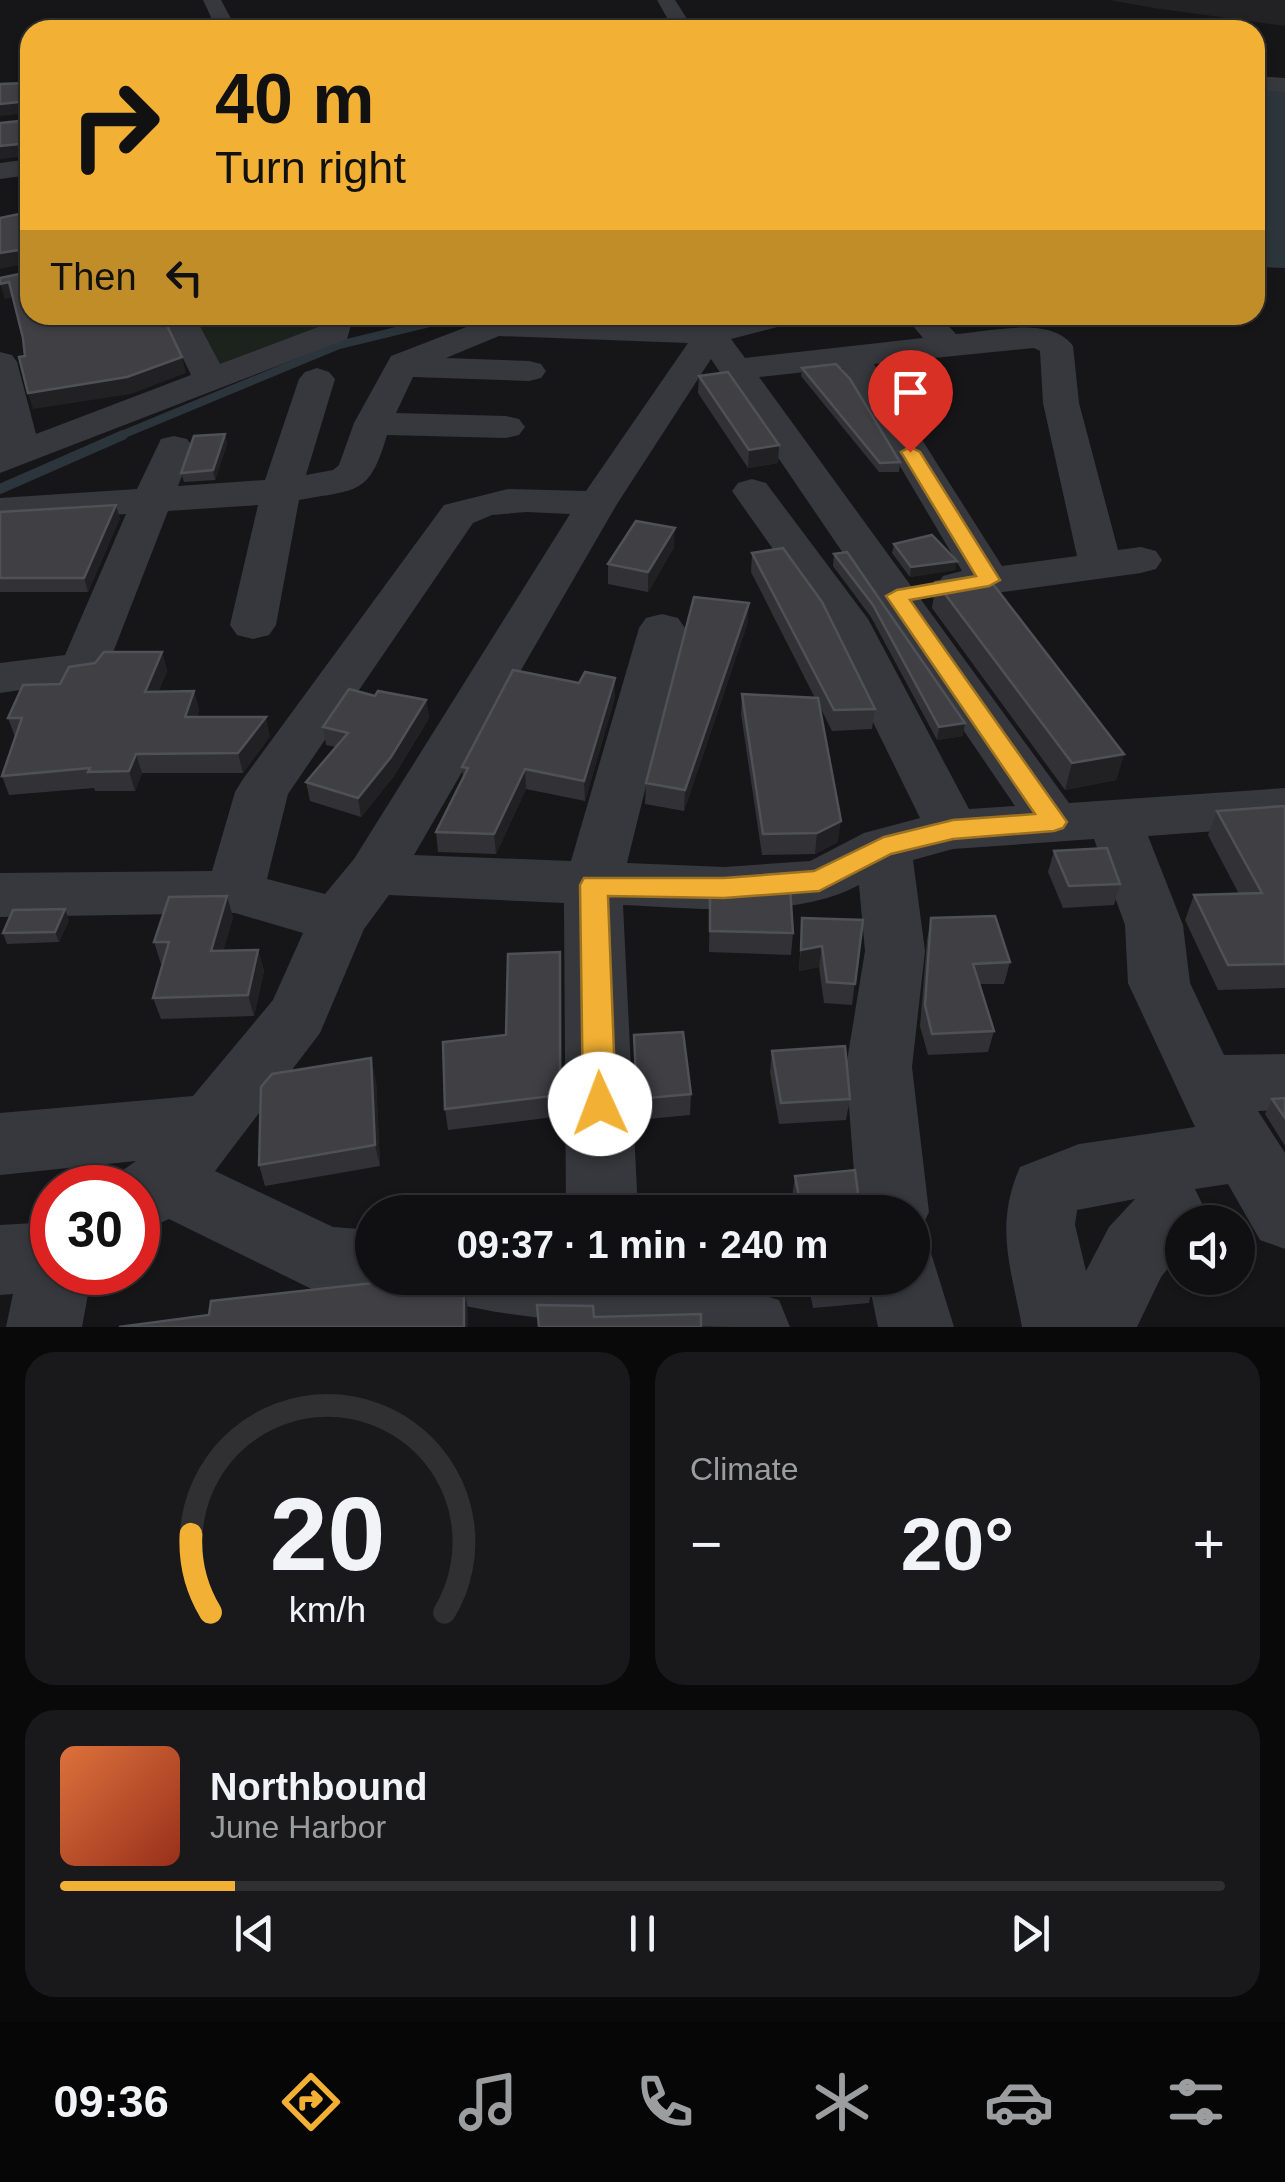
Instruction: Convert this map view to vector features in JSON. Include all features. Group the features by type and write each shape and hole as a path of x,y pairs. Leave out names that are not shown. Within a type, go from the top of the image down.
{"street":[{"path":"183,325 211,380"},
{"path":"0,362 10,456 334,332 334,325"},
{"path":"160,1180 212,1124 298,1015 338,920 374,874 597,504 723,339 760,325"},
{"path":"929,325 948,345"},
{"path":"3,515 152,497 281,491 345,480 356,470 372,424 401,366 411,357 495,326 723,339 852,356 1010,338 1044,328 1056,346 1061,403 1121,563 897,596"},
{"path":"723,339 1054,822"},
{"path":"852,356 989,580"},
{"path":"401,366 528,371"},
{"path":"254,625 281,491 316,379"},
{"path":"372,424 506,427"},
{"path":"0,678 83,668 174,447"},
{"path":"752,490 845,620 953,830"},
{"path":"235,892 262,792 458,514 478,504 500,500 597,504"},
{"path":"602,1195 594,885 662,628"},
{"path":"374,874 724,888 819,881 884,846 953,830 1285,807"},
{"path":"1115,821 1154,926 1159,984 1205,1084 1285,1216"},
{"path":"884,846 895,951 879,1067 891,1195"},
{"path":"0,895 235,892 338,920"},
{"path":"1205,1084 1285,1082"},
{"path":"0,1144 212,1124"},
{"path":"1060,1327 1038,1225 1045,1190 1079,1176 1246,1150"},
{"path":"160,1194 328,1262 355,1264"},
{"path":"1097,1327 1135,1252 1165,1218"},
{"path":"0,1260 30,1258"},
{"path":"44,1327 50,1295"},
{"path":"628,1295 730,1324"},
{"path":"909,1295 916,1327"}],"shaded area":[{"path":"1109,0 1285,0 1285,26 1265,23 1265,20"},
{"path":"1265,88 1285,89 1285,268 1265,267"},
{"path":"188,325 329,325 330,330 213,373"}],"building":[{"path":"20,83 20,102 0,104 0,84"},
{"path":"20,121 20,144 0,146 0,123"},
{"path":"20,214 20,250 0,253 0,218"},
{"path":"20,274 20,325 167,325 182,357 127,377 28,393 19,357 25,356 23,338 9,282 0,284 0,278"},
{"path":"836,364 850,379 900,462 880,463 802,368"},
{"path":"728,372 779,445 749,450 699,376"},
{"path":"225,434 213,470 181,473 194,436"},
{"path":"116,505 84,578 0,578 0,512"},
{"path":"636,521 675,528 648,572 608,564"},
{"path":"932,535 957,561 911,567 894,544"},
{"path":"783,548 822,602 875,709 834,710 752,553"},
{"path":"847,552 965,723 939,727 873,605 834,554"},
{"path":"986,575 1124,754 1072,763 936,582"},
{"path":"694,597 749,603 685,790 646,783"},
{"path":"104,652 162,652 145,692 194,691 185,717 266,717 238,753 136,754 129,771 88,772 90,768 2,776 22,718 8,718 23,685 60,684 69,667 95,663"},
{"path":"513,670 579,683 585,672 615,678 584,781 525,769 494,834 436,832 468,768 462,767"},
{"path":"349,689 375,696 378,691 426,700 391,757 358,798 306,782 348,733 323,727"},
{"path":"742,694 818,698 841,821 817,833 763,834"},
{"path":"1285,806 1285,964 1228,965 1194,895 1262,893 1217,811"},
{"path":"1107,848 1120,884 1069,886 1054,851"},
{"path":"790,888 793,933 710,931 710,892"},
{"path":"227,896 211,951 258,950 248,995 153,998 169,942 154,942 169,897"},
{"path":"65,909 55,932 3,933 13,910"},
{"path":"995,916 1010,962 973,964 994,1031 932,1034 925,1005 931,918"},
{"path":"802,918 863,920 855,984 827,982 822,946 801,950"},
{"path":"560,952 560,1095 445,1109 443,1042 506,1035 508,954"},
{"path":"683,1032 691,1094 637,1099 634,1035"},
{"path":"845,1046 850,1099 781,1103 772,1051"},
{"path":"371,1058 375,1145 259,1165 261,1087 272,1074"},
{"path":"1285,1098 1285,1118 1272,1099"},
{"path":"855,1170 858,1194 888,1195 799,1195 795,1176"},
{"path":"355,1285 355,1295 464,1295 464,1327 119,1327 209,1315 211,1301"},
{"path":"537,1305 593,1306 594,1317 701,1314 701,1327 539,1327"}],"waterway":[{"path":"117,437 339,345 421,325"},
{"path":"0,489 123,435"}],"route":[{"path":"600,1104 594,885 724,888 819,881 884,846 953,830 1054,822 897,596 989,580 910,452"}]}
